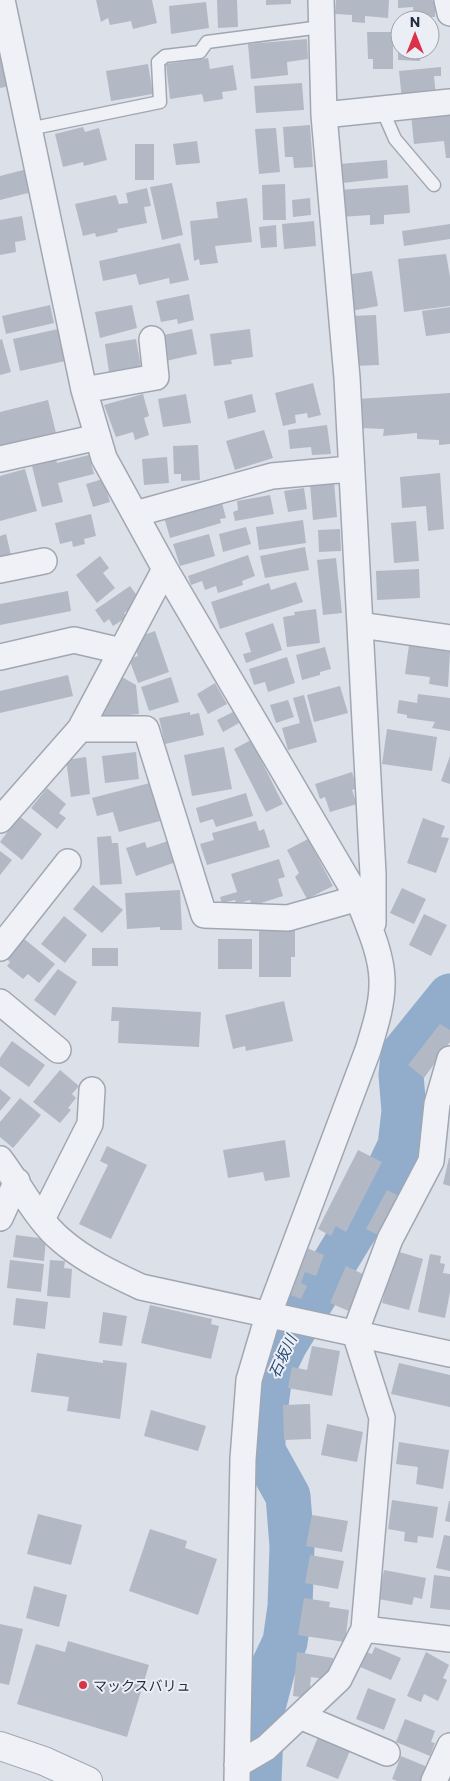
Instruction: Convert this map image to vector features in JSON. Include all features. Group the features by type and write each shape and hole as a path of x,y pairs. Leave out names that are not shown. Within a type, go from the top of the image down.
{"street":[{"path":"2,0 84,390 104,458 165,569 358,898 374,940 382,978 377,1019 368,1050 276,1317 249,1380 243,1459 248,1763"},
{"path":"321,0 324,115 347,378 350,469 373,874 374,940"},
{"path":"447,0 450,13"},
{"path":"324,115 450,102"},
{"path":"84,390 156,377 152,339"},
{"path":"0,459 98,438"},
{"path":"134,514 272,476 350,469"},
{"path":"0,570 44,561"},
{"path":"0,820 80,729 165,569"},
{"path":"360,625 450,638"},
{"path":"0,658 74,640 121,651"},
{"path":"80,729 146,729 204,915 288,918 358,898"},
{"path":"0,948 68,862"},
{"path":"0,1002 58,1050"},
{"path":"248,1763 339,1679 364,1629 382,1418 355,1333 390,1239 431,1161 438,1104 449,1063"},
{"path":"42,1219 90,1124 92,1090"},
{"path":"0,1159 42,1219 68,1245 107,1271 141,1287 450,1354"},
{"path":"0,1218 17,1181"},
{"path":"364,1629 450,1639"},
{"path":"300,1716 387,1753"},
{"path":"0,1746 44,1760 88,1781"},
{"path":"434,1781 450,1746"}],"lane":[{"path":"29,129 160,102 158,62 165,56 200,52 207,42 321,27"},
{"path":"382,109 395,139 434,186"}],"building":[{"path":"96,0 152,0 157,23 133,29 131,21 110,25 108,18 101,22"},
{"path":"217,0 237,0 238,27 218,28"},
{"path":"266,0 291,0 291,4 266,5"},
{"path":"336,0 389,0 388,18 365,16 365,23 352,22 352,15 335,14"},
{"path":"398,0 432,0 435,2 435,10 413,10 413,7 398,8"},
{"path":"206,2 209,28 171,34 169,6"},
{"path":"367,32 390,32 390,60 393,60 393,69 373,69 373,59 368,59"},
{"path":"307,39 308,59 287,62 288,75 251,79 248,44"},
{"path":"0,56 2,56 10,86 0,88"},
{"path":"208,58 210,69 233,65 237,90 222,92 223,99 204,102 202,94 170,99 166,64"},
{"path":"148,64 153,94 111,101 106,71"},
{"path":"441,67 441,76 434,76 436,97 402,100 399,71"},
{"path":"302,83 304,110 256,113 254,86"},
{"path":"450,111 450,158 446,158 444,141 414,144 411,115"},
{"path":"310,125 313,167 294,168 293,157 285,157 283,127"},
{"path":"83,127 85,132 99,128 107,160 84,166 83,162 63,167 55,134"},
{"path":"276,128 280,172 259,174 255,129"},
{"path":"197,141 200,163 176,165 173,144"},
{"path":"135,144 154,144 154,180 135,180"},
{"path":"387,160 388,178 342,183 339,164"},
{"path":"27,169 32,192 0,200 0,176"},
{"path":"172,183 183,235 162,240 150,187"},
{"path":"285,184 286,220 263,220 262,185"},
{"path":"408,185 410,213 384,215 384,224 370,225 370,215 341,217 339,190"},
{"path":"147,188 151,206 144,207 147,223 117,229 118,232 96,237 95,233 83,236 75,204 116,195 119,204 128,203 126,193"},
{"path":"247,198 252,242 215,246 218,263 200,265 199,259 194,261 190,221 218,218 216,202"},
{"path":"310,198 311,215 293,217 292,200"},
{"path":"22,216 26,240 15,242 16,252 0,255 0,220"},
{"path":"314,221 316,246 284,249 282,224"},
{"path":"450,224 450,239 404,246 402,231"},
{"path":"276,225 277,247 261,248 259,227"},
{"path":"180,243 189,280 170,284 169,278 139,285 136,274 103,281 99,261"},
{"path":"446,254 450,277 450,306 404,312 398,259"},
{"path":"372,271 378,306 351,311 346,275"},
{"path":"189,294 194,320 178,324 177,319 161,322 156,301"},
{"path":"50,305 54,323 6,334 2,316"},
{"path":"132,305 137,328 100,338 95,312"},
{"path":"450,307 450,333 426,336 422,311"},
{"path":"376,315 379,365 354,366 351,316"},
{"path":"58,329 65,361 20,371 13,339"},
{"path":"192,329 197,354 166,361 163,345 166,345 164,335"},
{"path":"250,329 253,357 231,360 232,364 214,366 210,334"},
{"path":"2,339 11,372 0,375 0,340"},
{"path":"136,339 141,367 109,372 105,344"},
{"path":"313,383 321,415 308,418 307,413 295,415 296,423 283,426 275,393"},
{"path":"450,393 450,444 439,445 439,440 417,439 417,433 383,436 384,429 360,428 358,399"},
{"path":"143,394 149,416 144,418 149,435 135,440 133,432 116,437 104,405"},
{"path":"186,394 191,423 163,427 158,399"},
{"path":"252,394 256,412 228,419 224,401"},
{"path":"48,400 56,433 0,448 0,412"},
{"path":"327,425 331,454 312,455 311,447 290,449 288,430"},
{"path":"264,430 273,458 235,470 226,441"},
{"path":"198,445 200,480 181,481 181,474 174,474 173,446"},
{"path":"89,455 94,474 58,483 63,502 42,507 32,466 56,460 57,463"},
{"path":"167,457 169,483 144,485 142,459"},
{"path":"25,469 37,511 0,521 0,476"},
{"path":"440,473 444,529 428,531 426,506 402,508 400,477"},
{"path":"103,479 110,502 93,507 86,484"},
{"path":"334,482 337,517 313,520 310,484"},
{"path":"304,488 307,509 288,512 284,491"},
{"path":"270,495 274,514 235,521 233,512 238,510 237,501"},
{"path":"222,503 226,518 220,519 221,523 170,538 164,517"},
{"path":"91,514 96,536 84,539 85,544 73,547 72,541 60,544 55,523"},
{"path":"303,520 306,543 259,550 256,527"},
{"path":"416,521 419,561 394,563 391,523"},
{"path":"246,527 251,544 223,552 219,534"},
{"path":"340,529 341,551 319,552 318,530"},
{"path":"6,534 11,555 0,558 0,536"},
{"path":"209,534 215,556 180,566 173,544"},
{"path":"305,547 309,570 265,578 260,556"},
{"path":"248,555 255,576 242,581 243,585 218,593 216,586 205,590 202,581 191,585 188,576"},
{"path":"100,556 109,568 103,573 115,588 97,603 76,575"},
{"path":"336,558 342,613 323,615 317,560"},
{"path":"419,569 420,598 377,600 376,571"},
{"path":"296,582 303,602 220,629 211,602 269,583 271,590"},
{"path":"130,586 141,601 124,613 127,617 113,626 109,619 104,623 95,610"},
{"path":"68,591 71,611 0,625 0,604"},
{"path":"316,609 320,643 287,647 283,617 295,615 294,612"},
{"path":"273,623 282,650 246,663 243,654 251,652 245,633"},
{"path":"155,631 169,672 138,683 129,659 138,656 134,646 140,644 138,637"},
{"path":"409,645 450,652 448,687 429,684 430,677 405,674"},
{"path":"325,647 331,669 320,672 320,675 302,680 296,655"},
{"path":"287,657 295,683 268,692 265,682 254,685 249,669"},
{"path":"68,675 73,696 0,713 0,691"},
{"path":"122,677 136,685 139,714 108,717 101,714"},
{"path":"171,677 179,702 149,711 141,687"},
{"path":"215,683 227,704 208,714 197,694"},
{"path":"340,686 348,713 314,722 307,695"},
{"path":"418,694 450,698 450,731 432,728 435,722 407,718 407,715 397,713 399,700 417,703"},
{"path":"304,695 317,742 288,750 282,728 300,723 293,698"},
{"path":"288,700 294,717 276,723 270,705"},
{"path":"190,712 190,715 199,713 204,735 165,744 159,718"},
{"path":"233,712 239,723 223,732 217,720"},
{"path":"387,729 437,737 432,771 382,764"},
{"path":"251,740 283,804 266,812 234,749"},
{"path":"224,747 232,789 192,796 184,755"},
{"path":"136,752 139,779 105,783 102,756"},
{"path":"450,756 450,784 441,781"},
{"path":"86,757 90,794 71,797 66,760"},
{"path":"352,772 357,788 352,790 357,804 330,812 325,797 320,799 315,784"},
{"path":"150,783 160,821 119,832 113,812 97,816 92,798"},
{"path":"47,788 66,804 59,813 66,818 57,829 31,808"},
{"path":"246,793 253,816 216,827 213,819 200,823 196,808"},
{"path":"19,816 42,834 22,860 0,842"},
{"path":"423,818 445,826 441,837 449,838 436,873 407,863"},
{"path":"256,821 259,831 264,829 270,847 207,865 200,844 214,840 212,833"},
{"path":"111,836 112,843 118,843 122,884 100,885 97,837"},
{"path":"308,839 333,886 307,899 295,877 299,873 287,850"},
{"path":"168,841 176,862 136,876 126,848 145,842 147,848"},
{"path":"0,851 12,860 0,875"},
{"path":"279,859 285,877 278,879 283,896 252,906 250,900 236,904 235,900 222,903 220,897 237,892 231,874"},
{"path":"93,885 123,910 102,933 73,909"},
{"path":"402,888 426,899 414,924 390,913"},
{"path":"180,890 182,930 160,930 160,927 127,929 125,893"},
{"path":"424,914 447,925 431,956 409,945"},
{"path":"64,916 87,935 65,963 41,944"},
{"path":"259,929 295,929 295,957 291,957 291,977 259,977"},
{"path":"23,938 55,964 39,983 28,974 23,979 7,966 10,962 6,958"},
{"path":"218,939 252,939 252,969 218,969"},
{"path":"92,948 118,948 118,966 92,966"},
{"path":"58,969 77,982 55,1016 34,1000"},
{"path":"284,1001 293,1041 246,1051 245,1046 233,1049 225,1015"},
{"path":"112,1007 201,1012 199,1047 118,1043 119,1021 111,1021"},
{"path":"440,1024 450,1030 450,1042 424,1078 408,1065"},
{"path":"12,1041 45,1065 29,1087 0,1066 0,1058"},
{"path":"60,1070 79,1086 72,1094 76,1098 68,1108 71,1110 60,1123 33,1102"},
{"path":"0,1089 11,1098 0,1111"},
{"path":"20,1098 41,1115 13,1148 0,1137 0,1122"},
{"path":"285,1140 290,1177 265,1181 263,1172 228,1178 223,1150"},
{"path":"107,1146 147,1165 111,1239 79,1224 108,1165 100,1161"},
{"path":"358,1150 382,1162 346,1232 336,1226 331,1236 318,1229"},
{"path":"450,1158 450,1186 443,1184"},
{"path":"387,1190 401,1197 380,1236 366,1229"},
{"path":"16,1235 46,1239 44,1261 13,1257"},
{"path":"307,1248 324,1255 316,1276 305,1272 301,1283 307,1286 301,1299 288,1294"},
{"path":"396,1251 423,1259 409,1310 382,1303"},
{"path":"430,1254 441,1256 440,1263 445,1264 443,1273 450,1274 450,1292 445,1318 418,1312"},
{"path":"10,1260 44,1264 41,1292 7,1288"},
{"path":"50,1260 65,1261 64,1268 72,1269 70,1298 47,1296"},
{"path":"346,1266 367,1276 351,1312 330,1303"},
{"path":"16,1298 48,1302 45,1329 13,1325"},
{"path":"150,1305 212,1319 211,1324 219,1326 211,1359 141,1343"},
{"path":"103,1312 127,1316 122,1346 99,1343"},
{"path":"312,1346 340,1351 332,1396 288,1388 292,1367 307,1370"},
{"path":"37,1353 103,1363 103,1360 127,1363 120,1419 67,1411 69,1397 31,1392"},
{"path":"399,1363 450,1375 450,1407 391,1394"},
{"path":"310,1404 311,1439 284,1440 283,1405"},
{"path":"151,1410 206,1426 198,1451 144,1436"},
{"path":"327,1424 363,1432 357,1462 321,1455"},
{"path":"399,1442 449,1450 443,1489 416,1484 418,1467 396,1464"},
{"path":"392,1500 438,1507 433,1538 418,1536 417,1543 404,1541 405,1532 388,1529"},
{"path":"450,1501 450,1522 445,1521"},
{"path":"38,1514 82,1525 71,1565 27,1554"},
{"path":"312,1515 348,1521 342,1552 306,1546"},
{"path":"150,1529 187,1541 185,1548 217,1559 198,1615 129,1591"},
{"path":"444,1535 450,1536 450,1571 436,1568"},
{"path":"310,1555 344,1561 338,1589 305,1583"},
{"path":"384,1570 426,1578 422,1599 414,1597 412,1605 378,1599"},
{"path":"434,1575 450,1577 450,1610 430,1608"},
{"path":"34,1586 67,1595 59,1627 26,1618"},
{"path":"304,1598 330,1602 329,1607 349,1610 345,1642 298,1635"},
{"path":"0,1624 23,1629 9,1685 0,1683"},
{"name":"マックスバリュ","path":"68,1641 149,1665 127,1737 17,1704 36,1644 65,1652"},
{"path":"375,1647 401,1658 391,1680 360,1667 366,1652 372,1654"},
{"path":"297,1652 333,1658 333,1671 325,1679 311,1677 309,1698 293,1696"},
{"path":"426,1652 449,1665 443,1678 447,1680 438,1701 424,1694 421,1702 407,1696"},
{"path":"368,1688 396,1699 384,1730 356,1719"},
{"path":"405,1719 435,1731 431,1742 435,1743 430,1756 396,1742"},
{"path":"318,1737 350,1751 338,1779 306,1766"},
{"path":"401,1756 430,1768 424,1781 397,1781 392,1779"}],"waterway":[{"name":"石坂川","path":"259,1781 262,1711 274,1665 285,1642 290,1607 292,1546 288,1496 263,1451 263,1427 270,1375 285,1344 380,1188 400,1146 404,1111 401,1075 403,1054 450,996"}],"place":[{"name":"マックスバリュ","path":"83,1685"}]}
